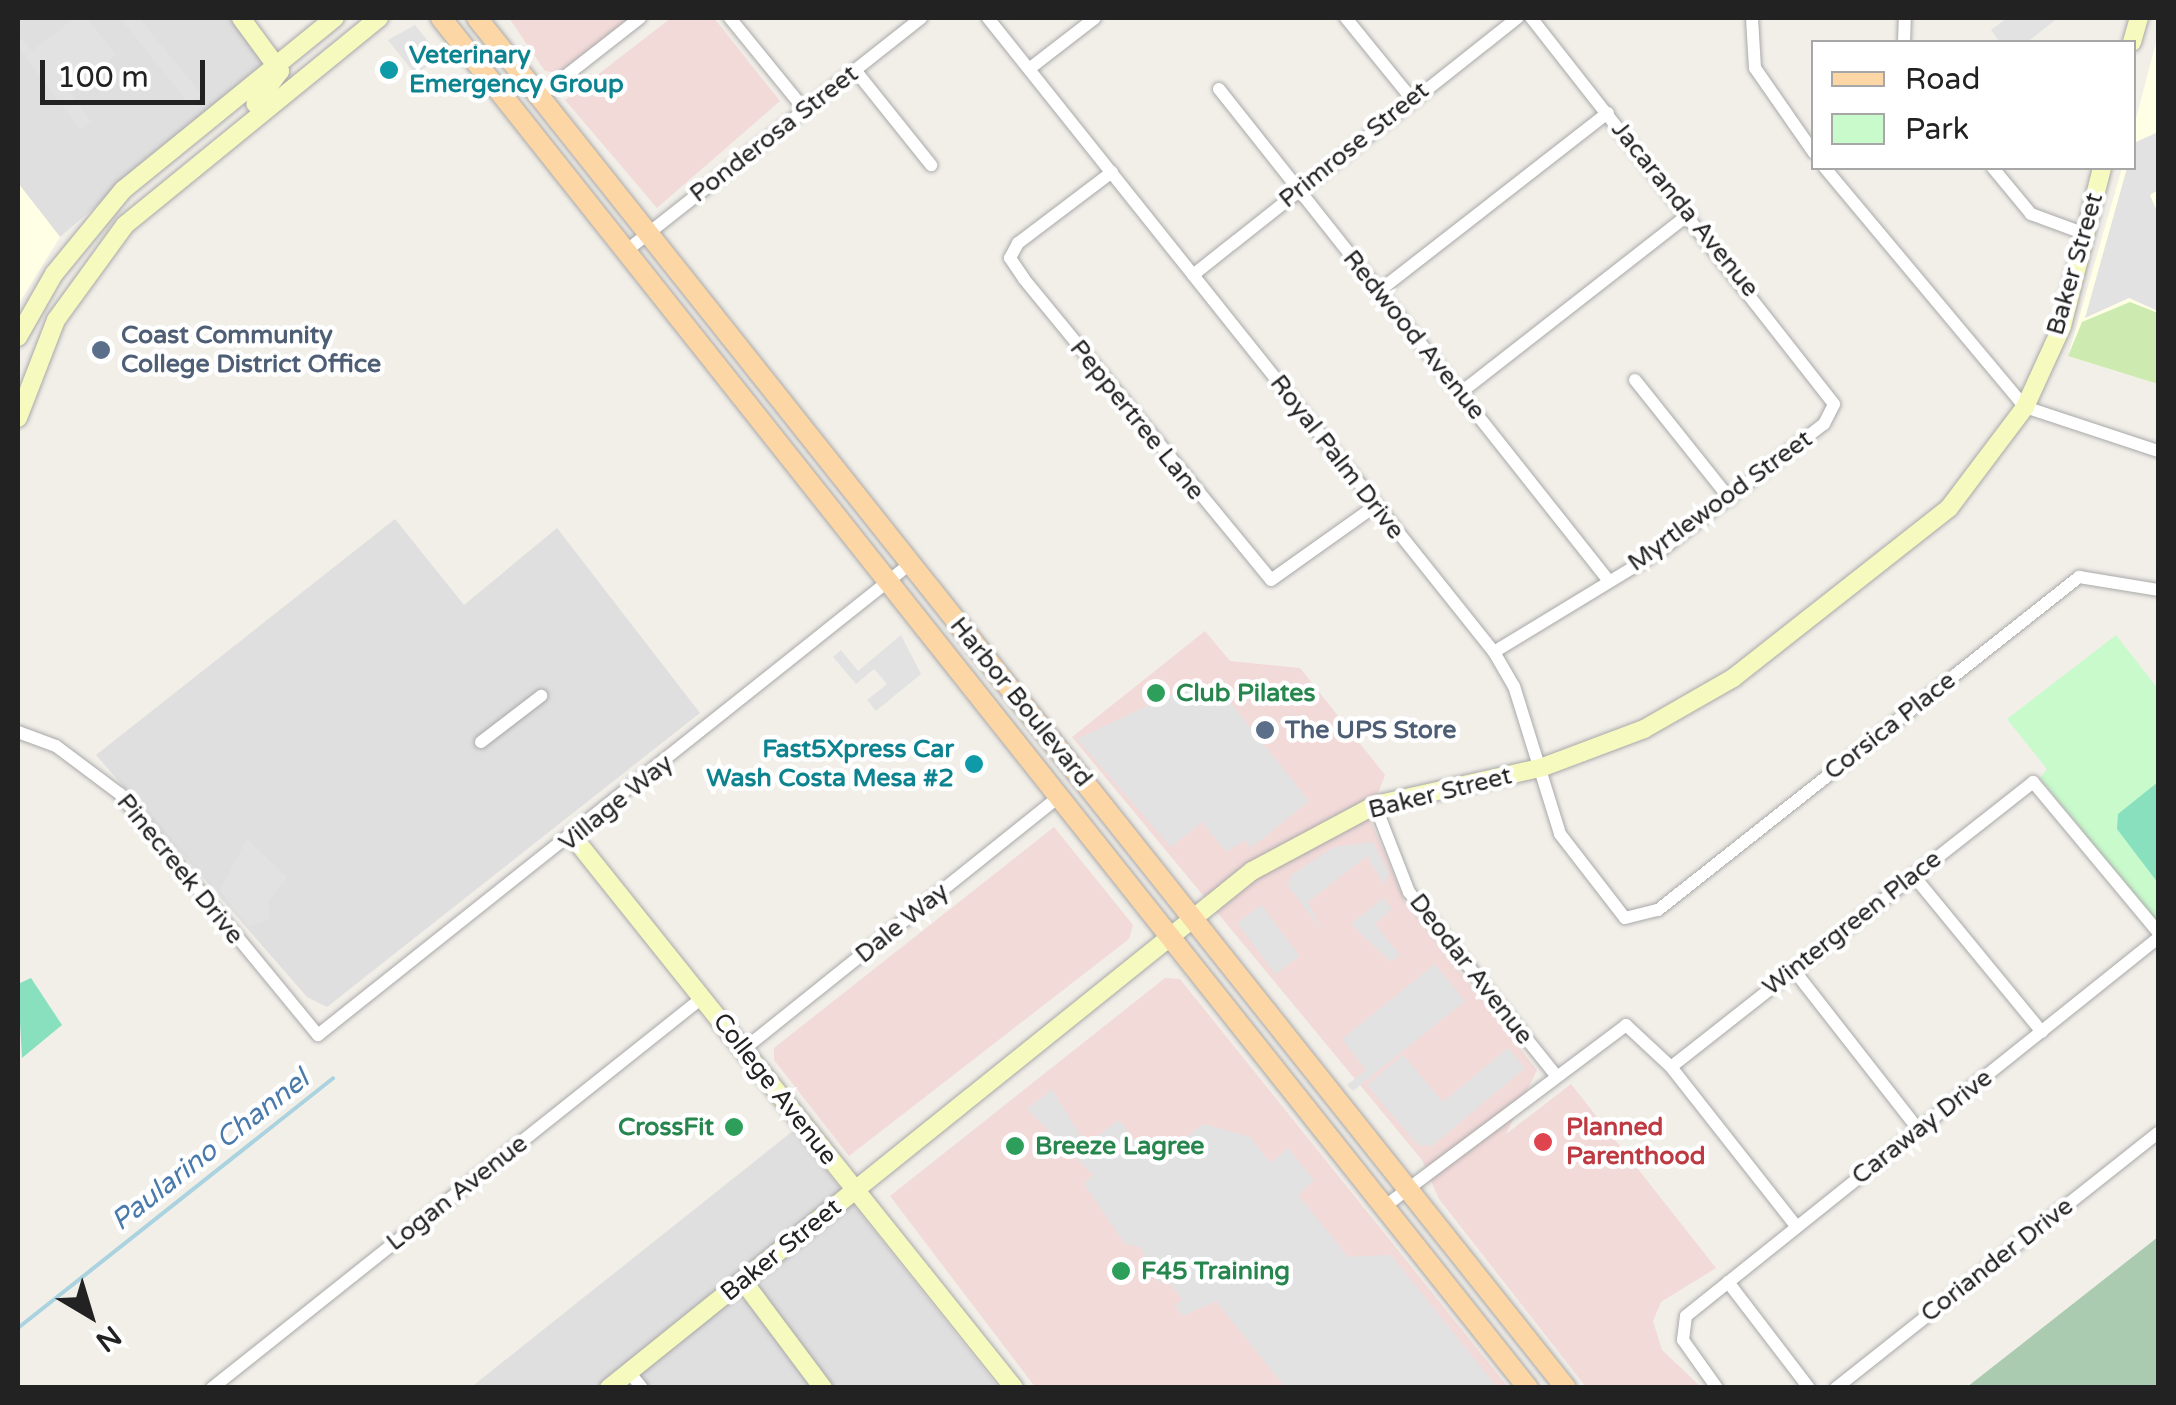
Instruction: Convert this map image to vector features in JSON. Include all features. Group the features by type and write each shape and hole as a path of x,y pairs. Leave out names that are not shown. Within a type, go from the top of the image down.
{"main road":[{"name":"Harbor Boulevard","path":"441,18 1528,1388"},
{"name":"Harbor Boulevard","path":"477,18 1566,1388"}],"street":[{"path":"217,148 229,124 278,80 277,63 241,18"},
{"path":"18,337 77,245 123,190 334,18"},
{"path":"18,418 56,320 96,258 217,148 378,18"},
{"path":"540,96 640,18"},
{"path":"730,18 804,110"},
{"name":"Ponderosa Street","path":"626,251 921,18"},
{"name":"Royal Palm Drive","path":"988,18 1494,652 1543,767 1560,834 1616,910 1635,920"},
{"path":"1029,68 1094,18"},
{"path":"1346,18 1411,98"},
{"name":"Primrose Street","path":"1193,274 1517,18"},
{"name":"Jacaranda Avenue","path":"1530,18 1608,112 1834,404"},
{"path":"1752,18 1755,68 1811,149"},
{"path":"855,70 931,166"},
{"name":"Redwood Avenue","path":"1219,89 1609,581"},
{"path":"1378,291 1608,112"},
{"path":"198,126 217,148"},
{"path":"1827,170 2025,407 2158,451"},
{"path":"1995,170 2030,214 2086,234"},
{"name":"Baker Street","path":"609,1388 1252,871 1375,806 1543,767 1644,729 1733,678 1949,508 2025,407 2062,326 2102,170"},
{"name":"Peppertree Lane","path":"1112,172 1018,243 1010,258 1024,279 1271,580 1375,506"},
{"path":"1460,393 1688,214"},
{"path":"77,245 96,258"},
{"path":"1635,380 1730,498"},
{"name":"Myrtlewood Street","path":"1494,652 1609,581 1730,498 1824,424 1834,404"},
{"name":"Village Way","path":"318,1035 574,838 910,564"},
{"name":"Corsica Place","path":"1635,920 2079,577 2158,590"},
{"path":"481,742 541,696"},
{"name":"Pinecreek Drive","path":"18,732 56,746 120,794 318,1035"},
{"name":"Wintergreen Place","path":"1671,1067 2033,782 2158,935"},
{"name":"Dale Way","path":"744,1048 1059,796"},
{"name":"Deodar Avenue","path":"1375,806 1409,892 1553,1072"},
{"name":"College Avenue","path":"574,838 1014,1388"},
{"path":"1914,875 2042,1032"},
{"name":"Caraway Drive","path":"1717,1388 1683,1340 1686,1316 2158,935"},
{"path":"1793,969 1919,1130"},
{"name":"Logan Avenue","path":"212,1388 702,998"},
{"path":"1384,1207 1553,1072 1626,1025 1671,1067 1796,1226"},
{"name":"Coriander Drive","path":"1836,1388 2158,1133"},
{"path":"743,1281 823,1388"},
{"path":"1728,1282 1809,1388"},
{"path":"629,1372 642,1388"}],"shaded area":[{"path":"18,18 229,18 264,62 60,237 18,183"},
{"path":"75,18 87,18 116,55 69,91 91,121 81,130 18,47 18,34 32,51"},
{"path":"120,18 139,18 202,95 190,105"},
{"path":"509,18 632,18 558,73 545,71"},
{"path":"671,18 714,18 780,101 657,208 565,100"},
{"path":"2007,18 2058,18 2030,40 1998,40 1991,30"},
{"path":"415,25 441,58 415,74 388,40"},
{"path":"2158,35 2158,384 2068,356 2121,170 2136,170 2136,118"},
{"path":"2158,132 2158,190 2150,195 2158,214 2158,311 2129,298 2085,318 2126,170 2136,170 2136,142"},
{"path":"18,183 60,237 18,305"},
{"path":"395,519 464,605 557,528 700,713 327,1007 307,997 96,755"},
{"path":"1205,631 1230,661 1300,668 1385,775 1369,817 1405,902 1537,1070 1506,1134 1571,1084 1716,1268 1661,1302 1653,1321 1662,1350 1701,1387 1586,1387 1439,1199 1422,1160 1072,737"},
{"path":"901,635 921,674 876,711 867,700 887,684 874,669 856,684 833,657 841,650 858,671"},
{"path":"1187,687 1199,702 1218,687 1309,801 1251,848 1245,840 1226,852 1202,822 1171,847 1077,739"},
{"path":"1054,827 1133,925 1129,939 849,1156 774,1060 774,1048"},
{"path":"247,839 287,877 268,901 270,918 249,927 220,890"},
{"path":"1373,842 1389,873 1384,885 1367,856 1308,902 1322,930 1288,886 1291,875 1334,847"},
{"path":"1383,898 1392,909 1375,924 1400,955 1391,962 1351,924"},
{"path":"1261,905 1300,956 1276,974 1237,923"},
{"path":"1435,964 1465,1001 1353,1091 1347,1085 1366,1070 1342,1039"},
{"path":"1165,978 1180,979 1508,1387 1035,1387 890,1196"},
{"path":"1508,1048 1525,1068 1432,1146 1418,1145 1367,1085 1403,1055 1443,1102"},
{"path":"1052,1089 1086,1145 1119,1120 1154,1163 1203,1124 1250,1137 1270,1163 1288,1148 1314,1180 1298,1195 1348,1257 1391,1255 1497,1387 1285,1387 1216,1301 1183,1316 1175,1306 1182,1299 1165,1278 1158,1283 1140,1247 1125,1244 1084,1184 1093,1175 1027,1109"},
{"path":"794,1130 998,1387 470,1388"},
{"path":"2158,1237 2158,1387 1967,1387"}],"green space":[{"path":"2130,302 2158,313 2158,384 2068,356 2082,322"},
{"path":"2116,635 2158,689 2158,925 2040,778 2047,769 2007,719"},
{"path":"2158,782 2158,883 2117,829 2118,814"},
{"path":"31,978 62,1025 22,1058 18,984"}],"waterway":[{"name":"Paularino Channel","path":"18,1328 333,1078"}],"place":[{"name":"Veterinary Emergency Group","path":"389,70"},
{"name":"Coast Community College District Office","path":"101,350"},
{"name":"Club Pilates","path":"1156,693"},
{"name":"The UPS Store","path":"1265,730"},
{"name":"Fast5Xpress Car Wash Costa Mesa #2","path":"974,764"},
{"name":"CrossFit","path":"734,1127"},
{"name":"Planned Parenthood","path":"1543,1142"},
{"name":"Breeze Lagree","path":"1015,1146"},
{"name":"F45 Training","path":"1121,1271"}]}
